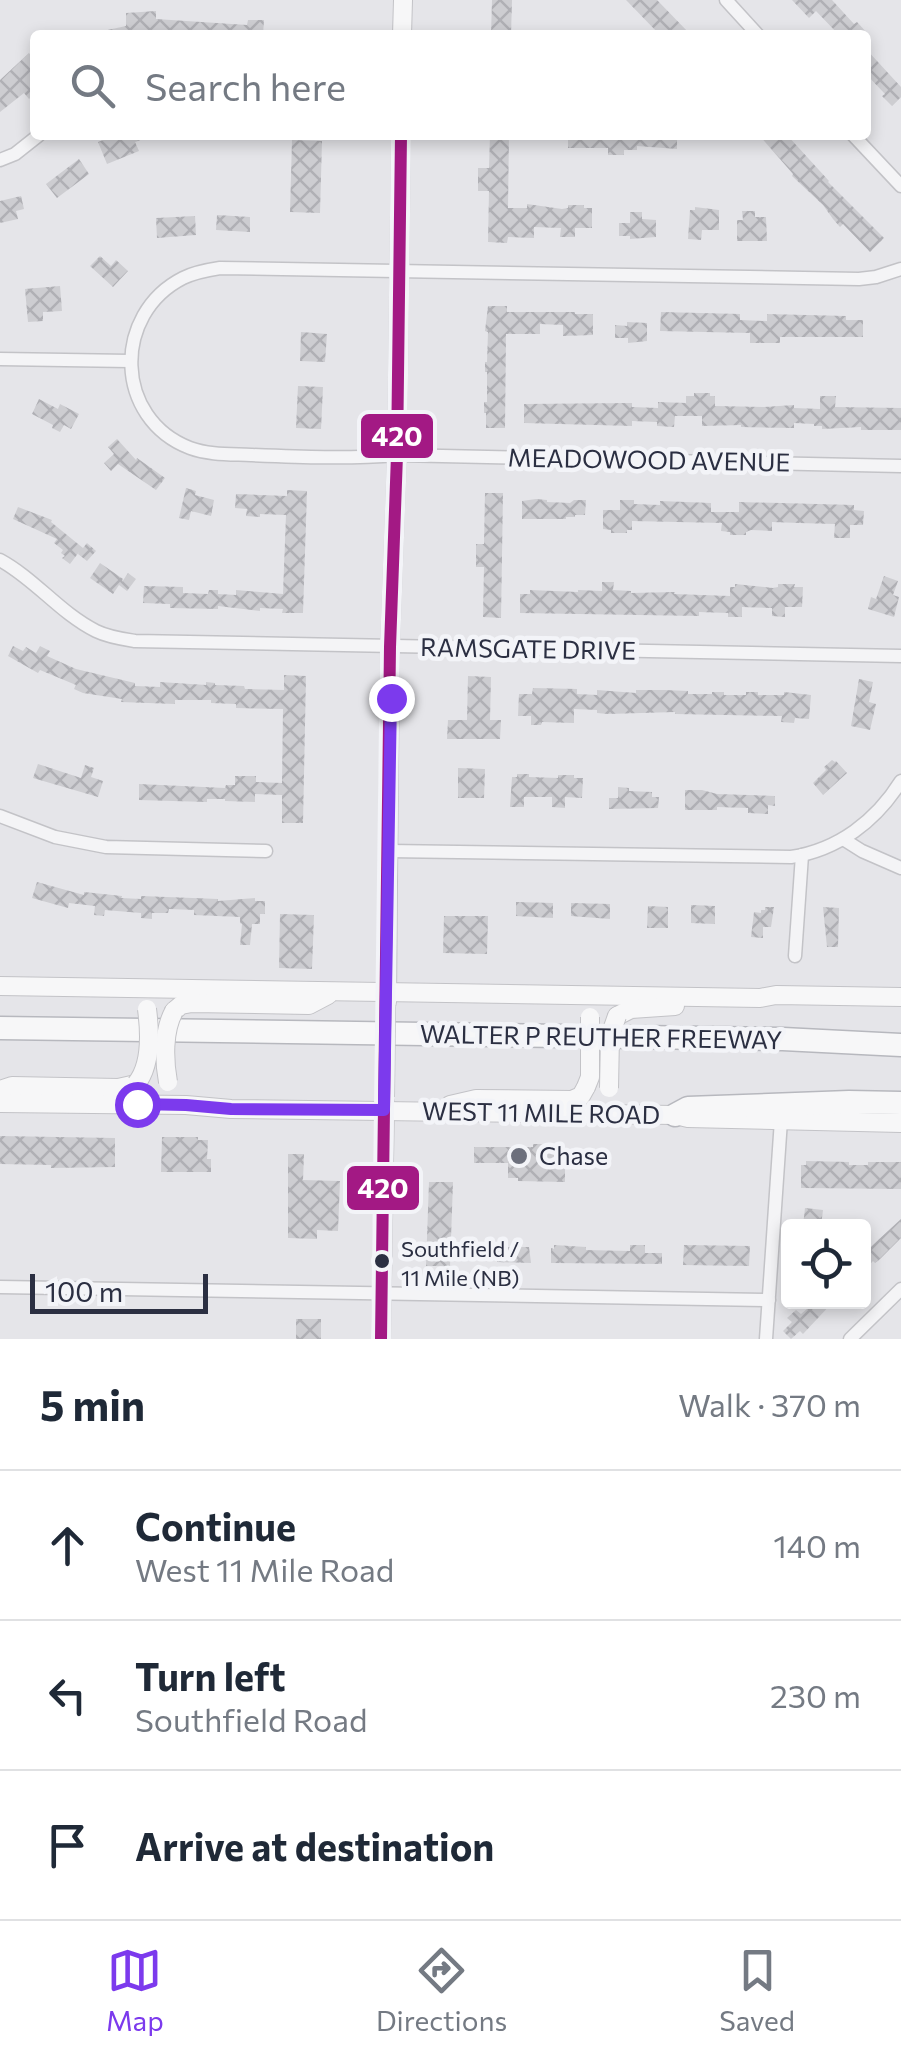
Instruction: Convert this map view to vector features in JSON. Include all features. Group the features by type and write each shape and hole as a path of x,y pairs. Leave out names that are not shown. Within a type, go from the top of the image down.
{"highway":[{"name":"WALTER P REUTHER FREEWAY","path":"0,1028 901,1045"},
{"path":"675,1115 688,1108 901,1103"}],"main road":[{"path":"402,30 403,0"},
{"path":"382,1339 401,140"},
{"path":"0,986 333,992 387,1000 568,995 744,998"},
{"path":"0,1090 12,1086 118,1088 136,1084 147,1061 147,1009 130,988"},
{"path":"186,1105 177,1099 166,1070 167,1028 174,1010 192,1003 309,1004 333,992"},
{"path":"426,1111 476,1099 572,1100 581,1096 590,1077 590,1016 582,1003 568,995"},
{"path":"631,1114 617,1105 609,1088 610,1036 617,1016 630,1009 776,995 901,996"},
{"name":"WEST 11 MILE ROAD","path":"0,1103 231,1109 385,1104 426,1111 901,1123"}],"street":[{"path":"726,0 753,30"},
{"path":"0,160 16,154 33,140"},
{"path":"858,140 901,186"},
{"path":"0,359 130,362 138,325 146,309 174,284 220,268 859,279 901,269"},
{"name":"MEADOWOOD AVENUE","path":"130,362 134,388 154,424 169,438 191,449 216,454 901,466"},
{"name":"RAMSGATE DRIVE","path":"0,560 77,620 116,638 174,644 901,656"},
{"path":"388,851 802,856 843,839 871,818 901,781"},
{"path":"0,816 55,837 106,847 266,850"},
{"path":"843,839 901,868"},
{"path":"795,956 802,856"},
{"path":"766,1339 781,1120"},
{"path":"0,1288 769,1300"},
{"path":"850,1339 901,1289"}],"building":[{"path":"492,0 512,0 511,30 491,30"},
{"path":"626,0 657,0 686,30 655,30"},
{"path":"792,0 832,0 864,30 834,30 816,11 809,18"},
{"path":"156,11 156,19 247,25 248,20 264,20 263,30 108,30 126,26 126,13"},
{"path":"29,53 29,99 24,93 0,112 0,80"},
{"path":"871,54 901,87 901,97 892,106 882,96 885,94 871,79"},
{"path":"140,140 135,142 139,151 107,164 98,142"},
{"path":"292,140 322,141 320,213 290,212"},
{"path":"490,140 509,140 508,208 527,208 527,204 562,209 584,205 592,208 592,228 575,228 575,237 560,237 561,228 534,227 534,238 508,237 507,243 488,242 489,191 478,191 478,168 489,168"},
{"path":"568,140 677,140 677,149 637,146 637,150 624,150 624,155 608,155 608,148 568,148"},
{"path":"763,140 792,140 884,238 870,252 843,224 840,227"},
{"path":"79,159 89,174 57,198 46,184"},
{"path":"21,196 24,209 16,211 18,219 0,223 0,201"},
{"path":"690,210 719,210 719,230 702,230 701,240 688,239"},
{"path":"742,211 755,211 755,217 766,217 767,241 737,241 737,220 743,220"},
{"path":"630,212 642,212 642,219 656,220 656,237 619,236 619,223 630,223"},
{"path":"217,215 250,217 250,232 216,230"},
{"path":"195,216 196,235 157,238 156,218"},
{"path":"100,256 111,266 116,260 128,271 113,287 90,266"},
{"path":"60,286 62,311 43,312 43,321 28,322 25,289"},
{"path":"488,306 507,306 507,312 593,314 593,335 563,336 563,325 540,324 540,334 506,334 505,428 486,428"},
{"path":"661,312 740,314 740,320 767,321 767,314 846,316 846,320 863,320 863,337 780,337 780,343 750,343 750,333 660,331"},
{"path":"627,322 647,323 647,341 628,343 628,338 615,338 615,325 627,326"},
{"path":"301,332 327,334 325,362 300,361"},
{"path":"298,386 323,387 321,429 296,428"},
{"path":"686,396 715,396 715,406 794,405 820,409 820,396 836,396 835,407 901,408 901,430 822,429 814,424 794,423 794,428 702,426 702,416 675,416 674,427 632,421 632,426 524,423 524,404 632,403 632,407 658,408 658,402 686,403"},
{"path":"39,399 79,414 71,429 64,425 60,432 32,414"},
{"path":"117,439 136,460 165,478 156,490 118,464 111,471 104,463 114,454 108,447"},
{"path":"186,488 214,500 211,516 191,511 189,520 179,518"},
{"path":"287,490 307,491 303,613 218,606 170,608 170,604 143,603 144,586 183,587 183,593 208,594 209,590 218,590 218,594 236,595 236,590 283,594 286,515 246,516 247,509 235,508 236,494 287,496"},
{"path":"485,493 503,493 501,618 483,617 484,567 476,567 476,544 484,544"},
{"path":"586,500 585,515 522,519 522,501 570,503"},
{"path":"620,500 660,505 660,501 711,503 711,512 739,512 739,502 854,505 854,510 864,511 863,525 850,525 850,538 834,538 835,524 772,522 772,531 751,530 746,535 721,531 722,523 632,521 632,530 627,533 611,533 603,529 603,510 620,510"},
{"path":"18,507 52,520 83,548 87,543 96,551 87,561 79,552 70,564 54,543 57,539 13,519"},
{"path":"100,563 122,582 128,573 136,579 127,591 119,585 113,594 90,578"},
{"path":"884,576 898,581 893,595 899,597 894,617 868,609"},
{"path":"602,582 614,582 613,590 631,593 730,596 730,587 735,584 773,588 778,584 795,584 794,587 803,587 802,607 785,607 785,617 772,616 772,608 742,607 742,617 699,612 699,616 520,613 520,594 530,594 530,590 602,591"},
{"path":"13,646 36,653 40,646 50,651 47,656 76,669 135,686 206,682 284,690 284,675 306,676 303,823 282,823 282,795 255,794 255,802 139,800 139,784 225,788 235,785 235,776 256,776 256,782 282,783 283,709 236,708 236,704 211,700 175,700 175,704 121,702 122,699 83,693 74,689 76,685 40,670 38,673 8,656"},
{"path":"468,676 491,677 490,720 501,720 500,739 447,739 448,720 467,720"},
{"path":"859,679 873,682 869,702 876,704 870,730 851,726"},
{"path":"533,688 577,689 577,694 597,695 597,690 665,690 688,694 811,695 809,719 795,718 794,723 781,722 782,716 608,714 574,709 574,723 531,725 531,716 518,716 519,694 532,694"},
{"path":"832,760 847,773 823,795 813,783"},
{"path":"38,764 81,778 85,765 94,768 91,777 103,781 98,797 33,778"},
{"path":"458,768 485,769 484,798 458,798"},
{"path":"517,774 583,778 582,798 565,797 565,808 552,807 552,797 524,797 524,807 510,807 512,777"},
{"path":"618,787 652,792 652,797 659,797 658,808 609,809 609,798 618,798"},
{"path":"685,790 775,796 775,806 768,805 768,814 748,813 748,808 685,810"},
{"path":"37,882 84,895 121,898 255,898 265,901 265,914 260,914 260,924 252,924 250,945 240,945 240,917 194,915 194,910 169,909 168,913 152,913 152,919 141,918 141,913 105,910 104,916 94,915 95,906 69,903 68,908 32,898"},
{"path":"516,902 553,903 553,918 516,916"},
{"path":"571,903 610,904 610,919 571,916"},
{"path":"691,905 715,906 715,924 691,923"},
{"path":"648,906 668,907 668,928 647,928"},
{"path":"765,907 774,907 771,927 763,927 763,938 751,937 754,912 761,913"},
{"path":"823,907 839,908 838,947 827,947"},
{"path":"280,914 314,915 312,969 279,968"},
{"path":"444,916 488,916 487,954 443,953"},
{"path":"0,1136 115,1138 115,1167 0,1164"},
{"path":"162,1137 208,1140 211,1172 161,1172"},
{"name":"Chase","path":"545,1144 545,1149 565,1149 565,1182 518,1181 508,1178 508,1163 474,1163 474,1147"},
{"path":"288,1154 304,1154 303,1180 340,1181 338,1231 317,1230 317,1239 288,1238"},
{"path":"806,1161 849,1165 901,1162 901,1189 801,1188 801,1165 806,1165"},
{"path":"429,1182 453,1182 450,1266 426,1266"},
{"path":"805,1208 823,1210 822,1219 804,1219"},
{"path":"901,1219 901,1238 875,1263 871,1263 871,1247"},
{"path":"497,1244 529,1247 531,1263 497,1262"},
{"path":"554,1245 630,1251 630,1245 645,1245 645,1253 662,1253 662,1264 551,1263"},
{"path":"684,1245 750,1246 749,1266 683,1265"},
{"path":"807,1309 826,1309 803,1334 800,1331 791,1339 783,1331 792,1322 787,1318 796,1310 801,1314"},
{"path":"296,1319 321,1319 321,1339 296,1339"}],"transit line":[{"name":"420","path":"381,1339 401,140"}],"place":[{"name":"Chase","path":"519,1156"},
{"name":"Southfield / 11 Mile (NB)","path":"382,1261"}],"route":[{"path":"137,1104 384,1110 391,698"}]}
